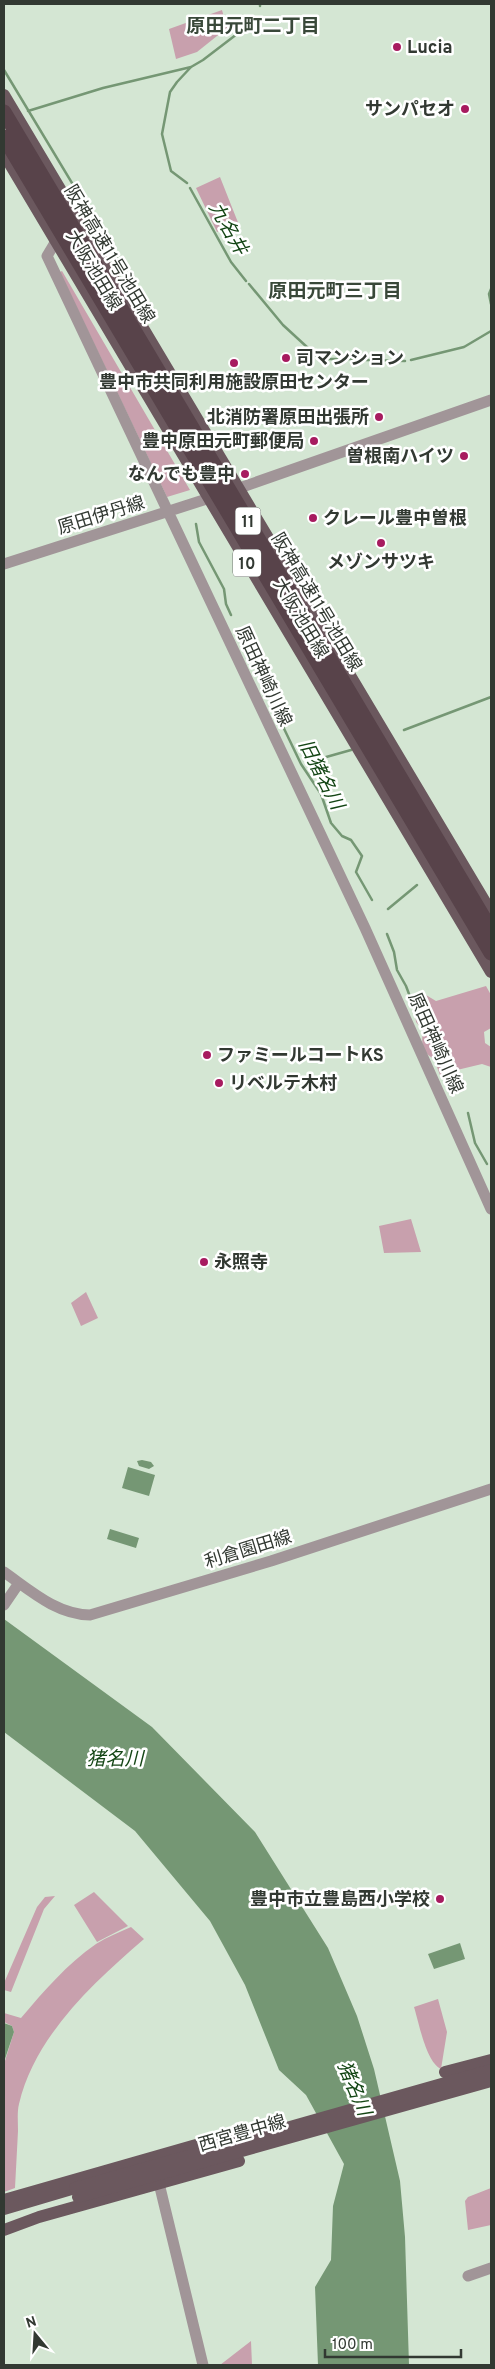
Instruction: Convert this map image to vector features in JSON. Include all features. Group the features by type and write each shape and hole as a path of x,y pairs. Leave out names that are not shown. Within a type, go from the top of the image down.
{"highway":[{"name":"阪神高速11号池田線","path":"4,112 491,930"},
{"name":"阪神高速11号池田線","path":"4,137 491,953"}],"main road":[{"name":"大阪池田線","path":"4,95 491,912"},
{"name":"大阪池田線","path":"4,154 491,972"},
{"path":"445,2072 491,2060"},
{"name":"西宮豊中線","path":"4,2221 76,2192 491,2070"},
{"name":"西宮豊中線","path":"4,2210 491,2081"},
{"path":"4,2200 231,2135"},
{"path":"4,2230 39,2218 239,2161"}],"street":[{"name":"原田神崎川線","path":"56,241 47,256 486,1183 491,1209"},
{"name":"原田伊丹線","path":"4,564 168,512 491,400"},
{"name":"利倉園田線","path":"4,1572 16,1587 62,1610 76,1615 90,1615 271,1561 491,1489"},
{"path":"4,1605 16,1587"},
{"path":"153,2156 204,2365"},
{"path":"468,2276 491,2268"}],"shaded area":[{"path":"222,10 227,28 197,52 176,59 169,29"},
{"path":"220,177 239,225 217,232 196,188"},
{"path":"62,271 190,490 167,497 60,272"},
{"path":"486,986 491,995 491,1028 484,1032 485,1043 491,1047 491,1067 482,1064 457,1070 456,1079 440,1075 434,1059 423,1047 423,1030 416,1022 414,996 421,992 436,1001"},
{"path":"411,1219 421,1252 384,1253 379,1226"},
{"path":"86,1292 98,1318 81,1326 71,1303"},
{"path":"94,1892 128,1926 97,1942 74,1905"},
{"path":"55,1896 44,1909 11,1992 4,1990 4,1983 37,1907 45,1897"},
{"path":"131,1927 144,1939 105,1974 68,2012 38,2056 27,2079 18,2107 15,2188 4,2192 4,2064 14,2032 12,2026 4,2022 4,2013 21,2018 56,1978 75,1960 96,1944"},
{"path":"438,1999 447,2032 441,2069 431,2059 427,2051 414,2007"},
{"path":"491,2188 491,2225 468,2230 465,2201 468,2197"},
{"path":"251,2341 252,2365 220,2365"}],"water":[{"path":"137,1461 151,1462 154,1466 149,1469 139,1466"},
{"path":"128,1467 155,1475 149,1496 122,1488"},
{"path":"110,1529 139,1538 136,1548 107,1539"},
{"name":"猪名川","path":"4,1619 152,1727 255,1832 328,1948 357,2016 374,2069 400,2181 405,2237 409,2365 318,2365 315,2287 331,2260 333,2206 344,2164 306,2095 279,2070 245,1985 210,1921 135,1831 4,1732"},
{"path":"460,1943 465,1959 434,1969 428,1954"},
{"path":"4,2023 12,2026 14,2032 4,2062"}],"waterway":[{"name":"九名井","path":"162,134 170,92 177,82 191,67 254,21"},
{"path":"28,111 103,88 191,67"},
{"path":"4,70 152,316 149,322"},
{"name":"九名井","path":"162,134 171,171 187,183"},
{"name":"九名井","path":"190,188 231,262 246,281"},
{"name":"九名井","path":"249,284 283,325 320,359 359,359"},
{"name":"九名井","path":"491,289 489,294 491,304"},
{"name":"九名井","path":"411,360 464,347 491,331"},
{"name":"九名井","path":"366,360 405,361"},
{"name":"旧猪名川","path":"196,524 199,542 224,589 226,604 231,615"},
{"name":"旧猪名川","path":"248,651 258,672 273,694 277,714 301,764 321,794 331,823 342,836 351,840 362,856 356,872 372,900"},
{"path":"404,730 491,697"},
{"path":"312,761 351,750"},
{"path":"388,909 417,885"},
{"name":"旧猪名川","path":"387,934 394,952 397,970 406,986 415,1010 434,1037 439,1057 457,1088"},
{"name":"旧猪名川","path":"468,1113 475,1143 487,1164"}],"place":[{"name":"Lucia","path":"397,47"},
{"name":"サンパセオ","path":"465,109"},
{"name":"司マンション","path":"286,358"},
{"name":"豊中市共同利用施設原田センター","path":"234,363"},
{"name":"北消防署原田出張所","path":"379,417"},
{"name":"豊中原田元町郵便局","path":"314,441"},
{"name":"曽根南ハイツ","path":"464,456"},
{"name":"なんでも豊中","path":"245,474"},
{"name":"クレール豊中曽根","path":"313,518"},
{"name":"メゾンサツキ","path":"381,543"},
{"name":"ファミールコートKS","path":"207,1055"},
{"name":"リベルテ木村","path":"219,1083"},
{"name":"永照寺","path":"204,1262"},
{"name":"豊中市立豊島西小学校","path":"440,1899"}],"district":[{"name":"原田元町二丁目","path":"253,25"},
{"name":"原田元町三丁目","path":"335,290"}]}
